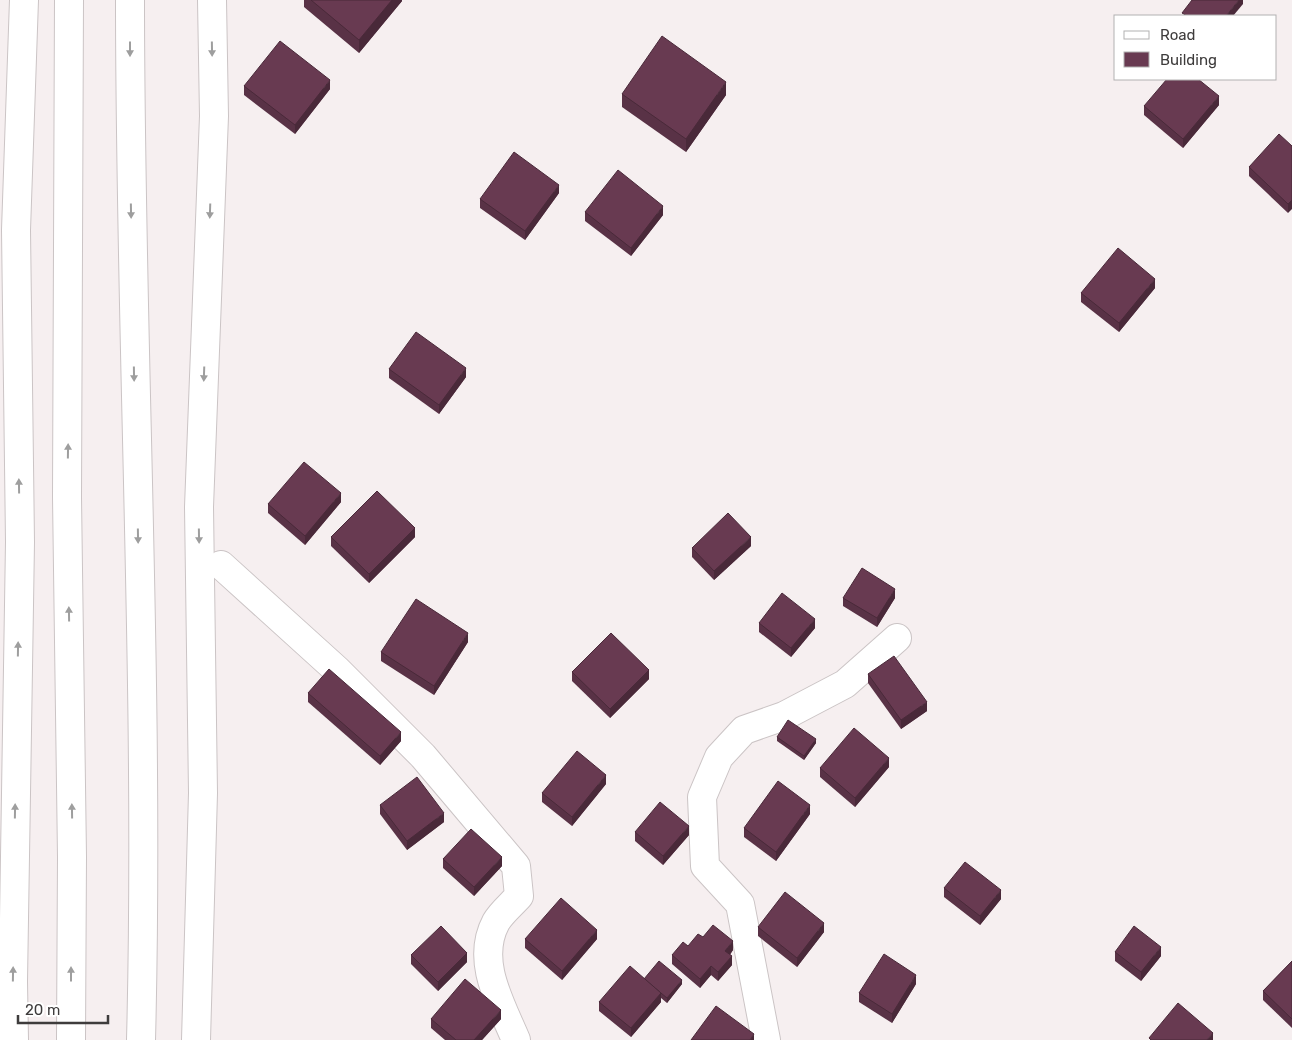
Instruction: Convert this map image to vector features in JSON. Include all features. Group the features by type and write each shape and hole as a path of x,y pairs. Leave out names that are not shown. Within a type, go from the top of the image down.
{"main road":[{"path":"14,1040 13,982 20,542 9,377 24,0"},
{"path":"69,0 67,497 72,857 71,1040"},
{"path":"130,0 130,130 145,888 141,1040"},
{"path":"196,1040 203,793 199,507 214,116 212,0"},
{"path":"221,565 337,670 417,750 516,866 519,896 496,922 489,945 489,974 516,1040"},
{"path":"766,1040 740,904 705,866 702,797 719,757 744,730 784,716 845,684 897,638"}],"building":[{"path":"311,0 392,0 359,40"},
{"path":"1192,0 1239,0 1227,15 1185,15 1182,13"},
{"path":"662,36 726,82 686,139 622,94"},
{"path":"280,41 330,80 295,125 244,86"},
{"path":"1166,80 1199,80 1219,96 1183,139 1144,106"},
{"path":"1279,134 1292,146 1292,200 1288,204 1249,167"},
{"path":"514,152 559,185 525,231 480,199"},
{"path":"618,170 663,206 631,248 585,212"},
{"path":"1118,248 1155,279 1119,323 1081,293"},
{"path":"416,332 466,368 439,405 389,369"},
{"path":"304,462 341,493 305,536 268,504"},
{"path":"377,491 415,528 369,574 331,537"},
{"path":"728,513 751,537 714,571 692,548"},
{"path":"862,568 895,589 877,618 843,598"},
{"path":"782,593 815,619 791,648 759,623"},
{"path":"416,599 468,633 434,686 381,652"},
{"path":"611,633 649,670 610,709 572,672"},
{"path":"894,656 927,702 901,720 868,674"},
{"path":"329,669 401,732 380,756 308,693"},
{"path":"788,720 816,739 804,756 777,737"},
{"path":"854,728 889,758 855,798 820,768"},
{"path":"577,751 606,775 572,817 542,793"},
{"path":"417,777 444,813 407,841 380,805"},
{"path":"778,781 810,805 776,852 744,828"},
{"path":"660,802 689,826 663,856 635,832"},
{"path":"471,829 502,857 474,887 443,859"},
{"path":"965,862 1001,890 980,916 944,888"},
{"path":"785,892 824,923 797,958 758,927"},
{"path":"561,898 597,930 562,971 525,939"},
{"path":"713,925 733,941 725,951 732,956 718,972 711,966 700,979 672,955 683,942 688,946 698,934 703,937"},
{"path":"441,926 467,953 438,982 411,955"},
{"path":"1134,926 1161,947 1141,972 1115,952"},
{"path":"884,954 916,975 892,1014 859,993"},
{"path":"659,961 682,980 667,998 644,979"},
{"path":"1292,961 1292,1019 1263,991"},
{"path":"630,966 661,993 631,1028 599,1002"},
{"path":"465,979 501,1010 474,1040 456,1040 431,1019"},
{"path":"1178,1003 1213,1033 1207,1040 1151,1040 1149,1038"},
{"path":"716,1006 754,1034 750,1040 691,1040"}]}
